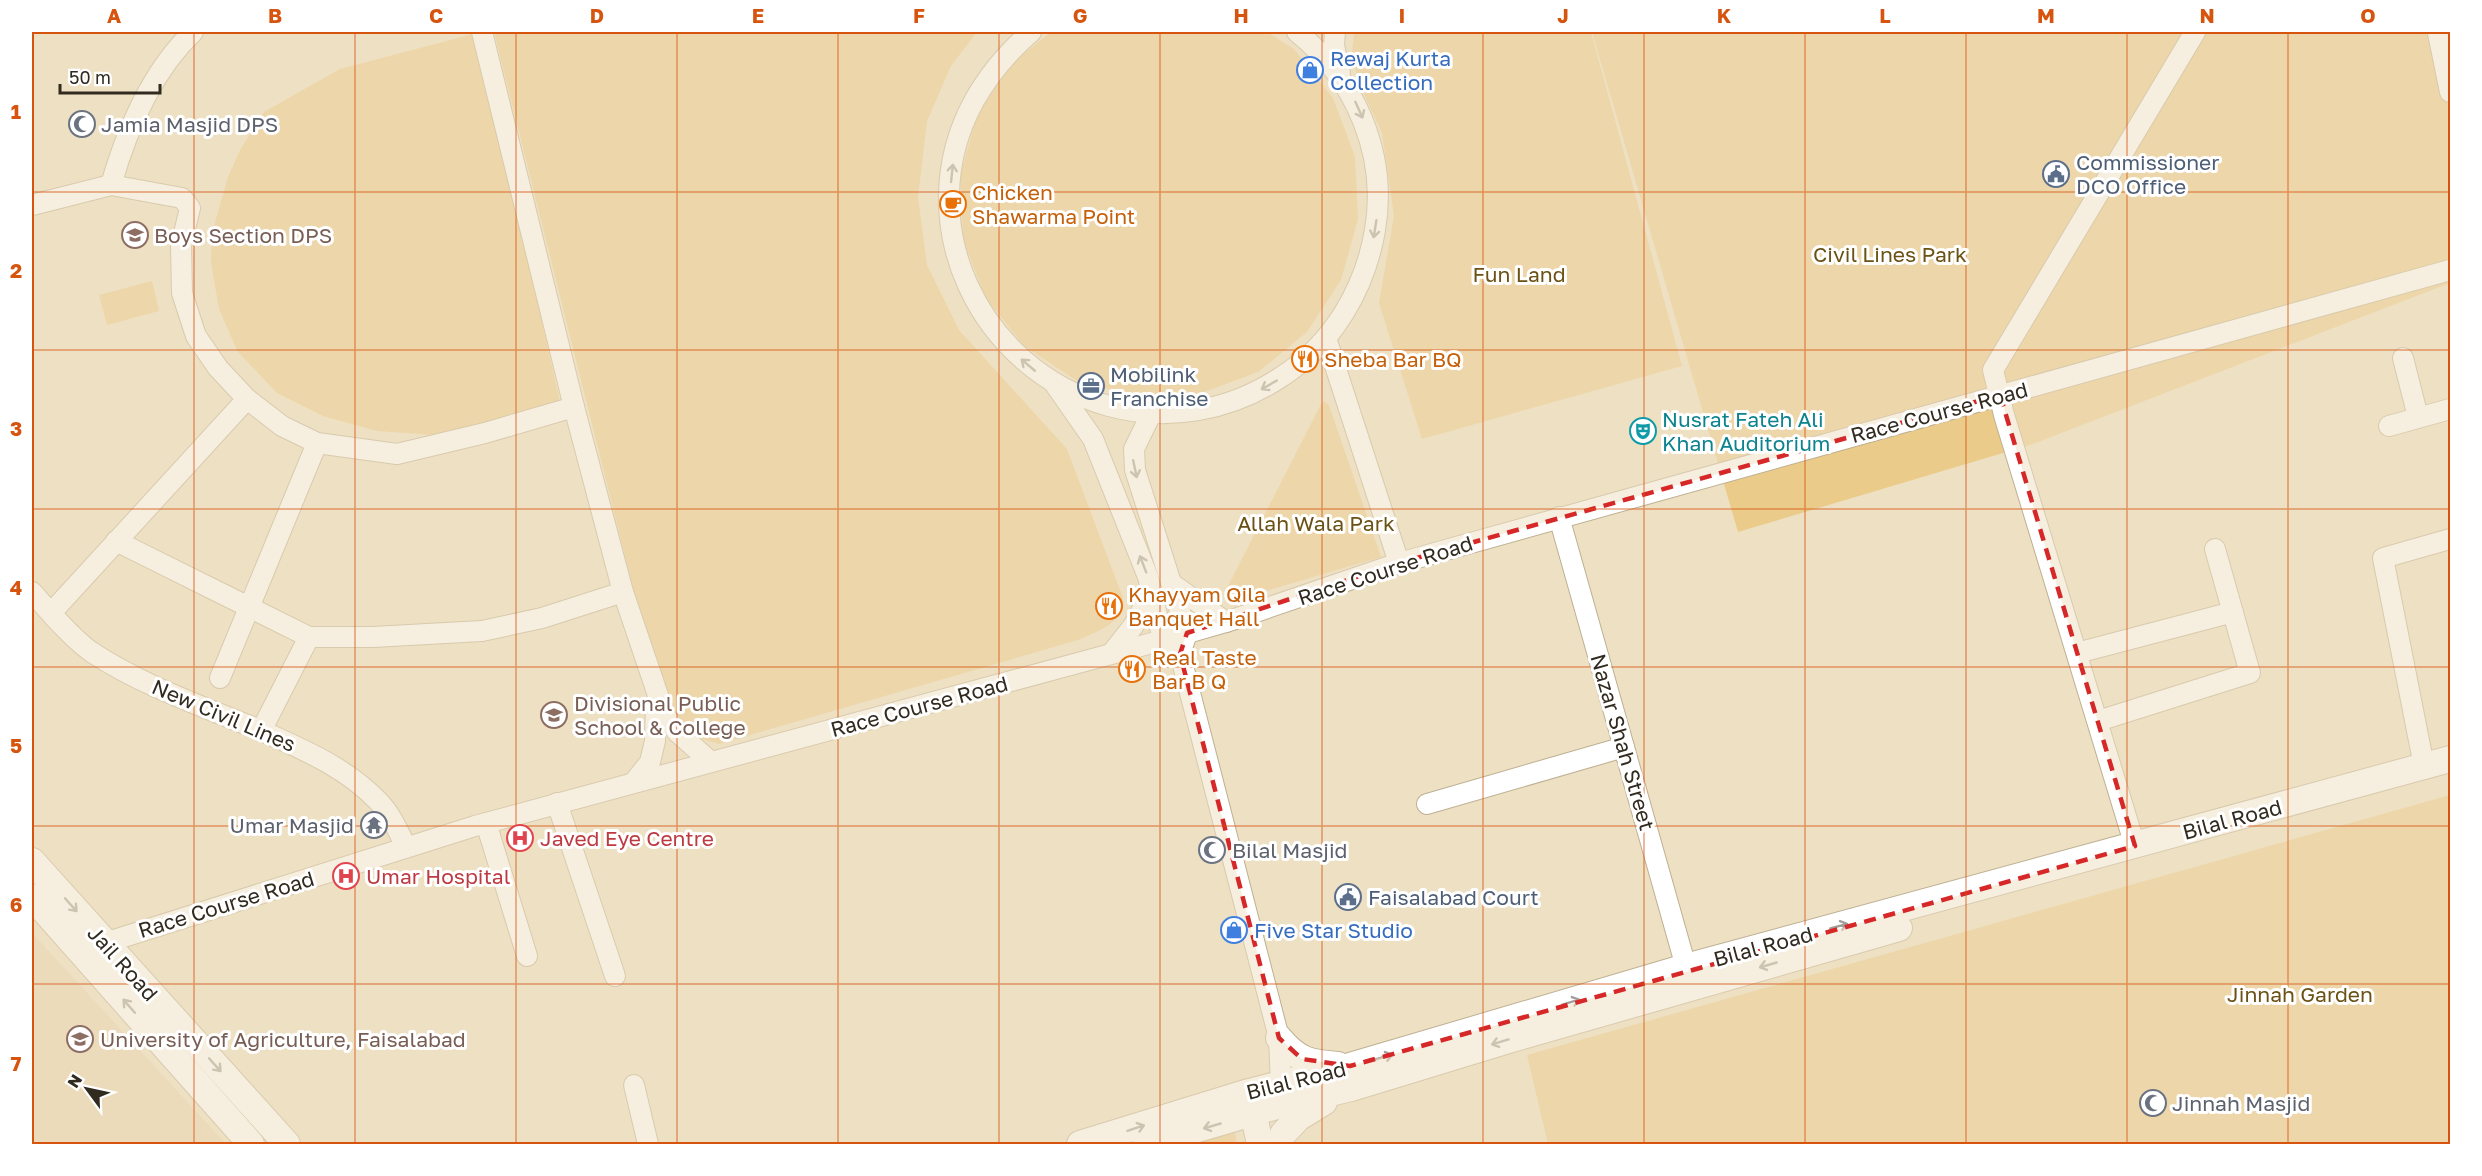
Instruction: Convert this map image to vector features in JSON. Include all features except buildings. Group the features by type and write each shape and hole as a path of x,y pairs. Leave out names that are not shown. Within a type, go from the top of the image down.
{"main road":[{"name":"Bilal Road","path":"1351,1077 1686,967 2451,759"},
{"name":"Bilal Road","path":"1080,1144 1504,1041 2451,772"},
{"name":"Jail Road","path":"32,861 287,1144"},
{"name":"Jail Road","path":"32,897 251,1144"},
{"path":"1279,1038 1291,1052 1302,1059 1351,1077 1298,1118 1284,1139"},
{"path":"1281,1095 1284,1139"},
{"name":"Bilal Road","path":"1156,1144 1251,1103"},
{"path":"1251,1103 1260,1144"}],"street":[{"path":"111,185 136,115 156,77 180,44 193,32"},
{"path":"482,32 574,407 623,592 665,716 677,732 711,762"},
{"path":"1031,32 1010,50 990,75 973,103 960,132 951,185 951,228 958,260 985,318 1005,344 1028,366 1055,384 1088,400 1123,410 1150,414 1205,409 1249,396 1288,373 1326,338 1355,296 1365,272 1377,222 1378,197 1372,146 1357,106 1340,76 1315,46 1297,32"},
{"path":"1335,32 1334,45 1340,76"},
{"path":"2135,846 1993,370 2195,32"},
{"path":"2439,33 2451,92"},
{"path":"32,206 111,185 182,198 190,208 181,246 182,292 196,336 219,368 247,399 282,426 317,443 397,454 485,433 574,407"},
{"name":"Race Course Road","path":"81,951 486,823 1163,640 1226,622 1399,563 2451,270"},
{"path":"1326,338 1399,563"},
{"path":"2403,358 2418,417"},
{"path":"1055,384 1093,439 1111,480 1152,591 1163,640 1180,654"},
{"path":"51,613 247,399"},
{"path":"2389,426 2451,409"},
{"path":"1150,414 1134,449 1135,470 1187,633 1180,654 1279,1038 1281,1095"},
{"path":"220,678 317,443"},
{"name":"Nazar Shah Street","path":"1559,518 1686,967"},
{"path":"2424,766 2383,558 2451,539"},
{"path":"116,541 309,637 373,638 482,631 542,618 623,592"},
{"path":"2098,722 2250,674 2215,549"},
{"path":"1172,584 1226,622"},
{"path":"1112,653 1134,625 1152,591"},
{"name":"New Civil Lines","path":"32,592 90,652 176,697 231,717 300,747 334,766 369,794 391,816 406,847"},
{"path":"2077,653 2233,612"},
{"path":"261,731 309,637"},
{"path":"634,782 650,762 655,741 657,720 655,692"},
{"path":"1427,804 1624,747"},
{"path":"557,803 615,976"},
{"path":"486,823 527,956"},
{"path":"634,1085 648,1144"}],"highlighted area":[{"path":"2000,395 2135,846 1350,1066 1302,1059 1279,1038 1180,654 1187,633 1399,563"}],"shaded area":[{"name":"University of Agriculture, Faisalabad","path":"32,933 226,1144 32,1144"}],"green space":[{"path":"494,32 977,32 951,66 927,121 918,197 927,265 959,330 1067,449 1123,598 1123,607 1115,620 1078,640 719,744 699,738 681,726 662,704"},
{"path":"1051,32 1267,32 1294,49 1333,98 1355,157 1358,219 1341,280 1307,332 1258,372 1199,394 1137,397 1076,380 1024,346 985,297 963,239 960,176 977,115 1012,63"},
{"name":"Fun Land","path":"1354,32 1591,32 1682,366 1422,439 1379,303 1394,216 1382,133 1358,81 1352,53"},
{"name":"Civil Lines Park","path":"1592,32 2450,32 2450,283 2033,444 1738,532"},
{"path":"477,33 560,402 434,435 377,431 323,416 277,393 238,352 219,309 211,262 212,233 228,177 240,150 264,112 340,69"},
{"path":"152,281 159,311 107,325 99,295"},
{"name":"Allah Wala Park","path":"1324,401 1329,405 1381,557 1229,602 1224,594"},
{"name":"Jinnah Garden","path":"2450,795 2450,1144 1548,1144 1527,1055"},
{"path":"1234,1129 1237,1144 1210,1144 1199,1140"}],"place":[{"name":"Rewaj Kurta Collection","path":"1310,70"},
{"name":"Jamia Masjid DPS","path":"82,124"},
{"name":"Commissioner DCO Office","path":"2056,174"},
{"name":"Chicken Shawarma Point","path":"953,204"},
{"name":"Boys Section DPS","path":"135,235"},
{"name":"Sheba Bar BQ","path":"1305,359"},
{"name":"Mobilink Franchise","path":"1091,386"},
{"name":"Nusrat Fateh Ali Khan Auditorium","path":"1643,431"},
{"name":"Khayyam Qila Banquet Hall","path":"1109,606"},
{"name":"Real Taste Bar B Q","path":"1132,669"},
{"name":"Divisional Public School & College","path":"554,715"},
{"name":"Umar Masjid","path":"374,825"},
{"name":"Javed Eye Centre","path":"520,838"},
{"name":"Bilal Masjid","path":"1212,850"},
{"name":"Umar Hospital","path":"346,876"},
{"name":"Faisalabad Court","path":"1348,897"},
{"name":"Five Star Studio","path":"1234,930"},
{"name":"University of Agriculture, Faisalabad","path":"80,1039"},
{"name":"Jinnah Masjid","path":"2153,1103"}]}
